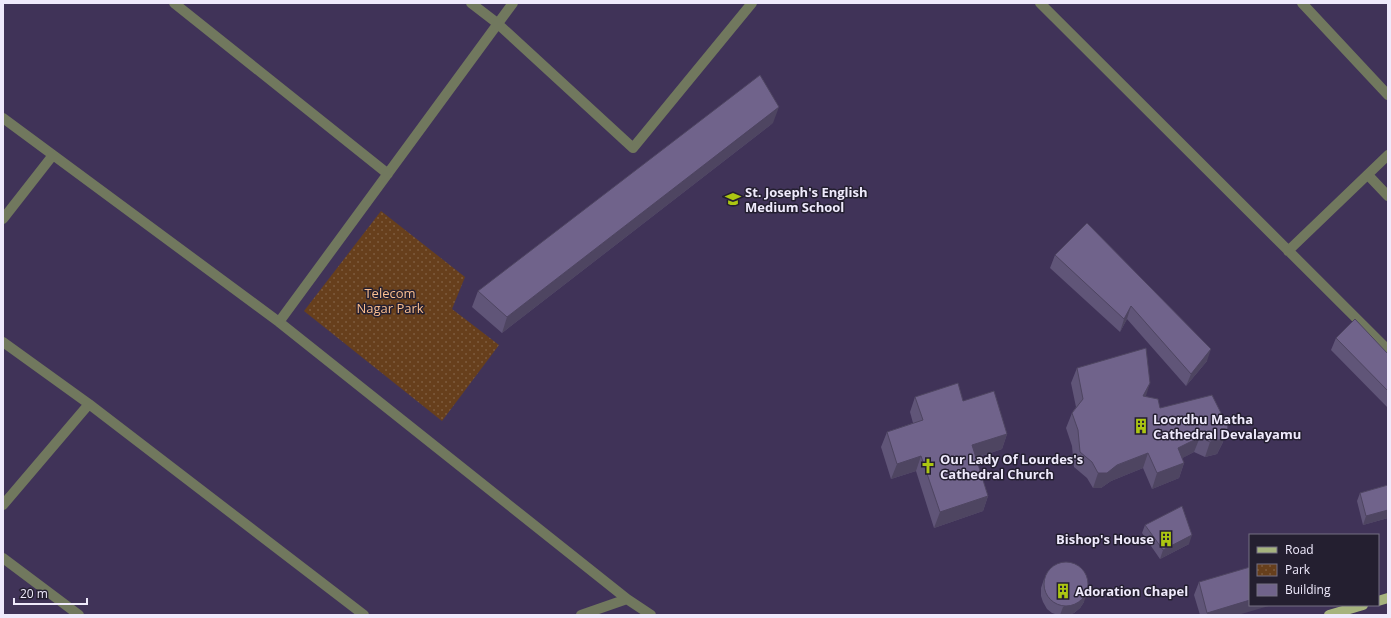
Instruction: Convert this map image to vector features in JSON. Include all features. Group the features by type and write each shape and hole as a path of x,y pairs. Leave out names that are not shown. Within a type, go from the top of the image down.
{"main road":[{"path":"1329,615 1360,606"}],"street":[{"path":"174,3 388,174"},
{"path":"471,3 497,23 633,148 752,3"},
{"path":"279,322 513,3"},
{"path":"1040,3 1388,350"},
{"path":"1302,3 1388,96"},
{"path":"3,118 279,322 627,599 651,615"},
{"path":"3,219 53,155"},
{"path":"1288,251 1388,156"},
{"path":"1368,175 1388,196"},
{"path":"3,342 89,404 364,615"},
{"path":"3,505 89,404"},
{"path":"3,558 79,615"},
{"path":"581,615 627,599"}],"green space":[{"name":"Telecom Nagar Park","path":"381,211 465,277 452,309 499,345 442,421 304,311"}],"building":[{"path":"760,75 779,107 507,317 478,291"},
{"path":"1087,223 1211,349 1191,374 1131,306 1124,319 1055,255"},
{"path":"1355,319 1388,354 1388,391 1336,338"},
{"name":"Loordhu Matha Cathedral Devalayamu","path":"1146,348 1150,383 1143,396 1158,399 1160,408 1212,395 1228,427 1222,439 1210,442 1200,437 1178,448 1184,463 1157,473 1148,453 1117,465 1107,473 1098,473 1092,462 1080,452 1078,430 1072,413 1083,399 1077,368"},
{"name":"Our Lady Of Lourdes's Cathedral Church","path":"958,383 963,401 994,391 1007,434 972,445 988,496 940,512 921,456 897,464 887,432 923,420 915,397"},
{"path":"1388,485 1388,510 1366,516 1360,493"},
{"name":"Bishop's House","path":"1182,506 1192,535 1163,550 1145,525"},
{"name":"Adoration Chapel","path":"1062,562 1070,562 1075,563 1082,568 1087,575 1087,593 1082,600 1075,605 1062,606 1054,603 1047,596 1044,588 1044,580 1047,572 1054,565"},
{"path":"1249,567 1249,600 1207,613 1199,582"}],"place":[{"name":"St. Joseph's English Medium School","path":"733,199"},
{"name":"Loordhu Matha Cathedral Devalayamu","path":"1141,426"},
{"name":"Our Lady Of Lourdes's Cathedral Church","path":"928,466"},
{"name":"Bishop's House","path":"1166,539"},
{"name":"Adoration Chapel","path":"1063,591"}]}
